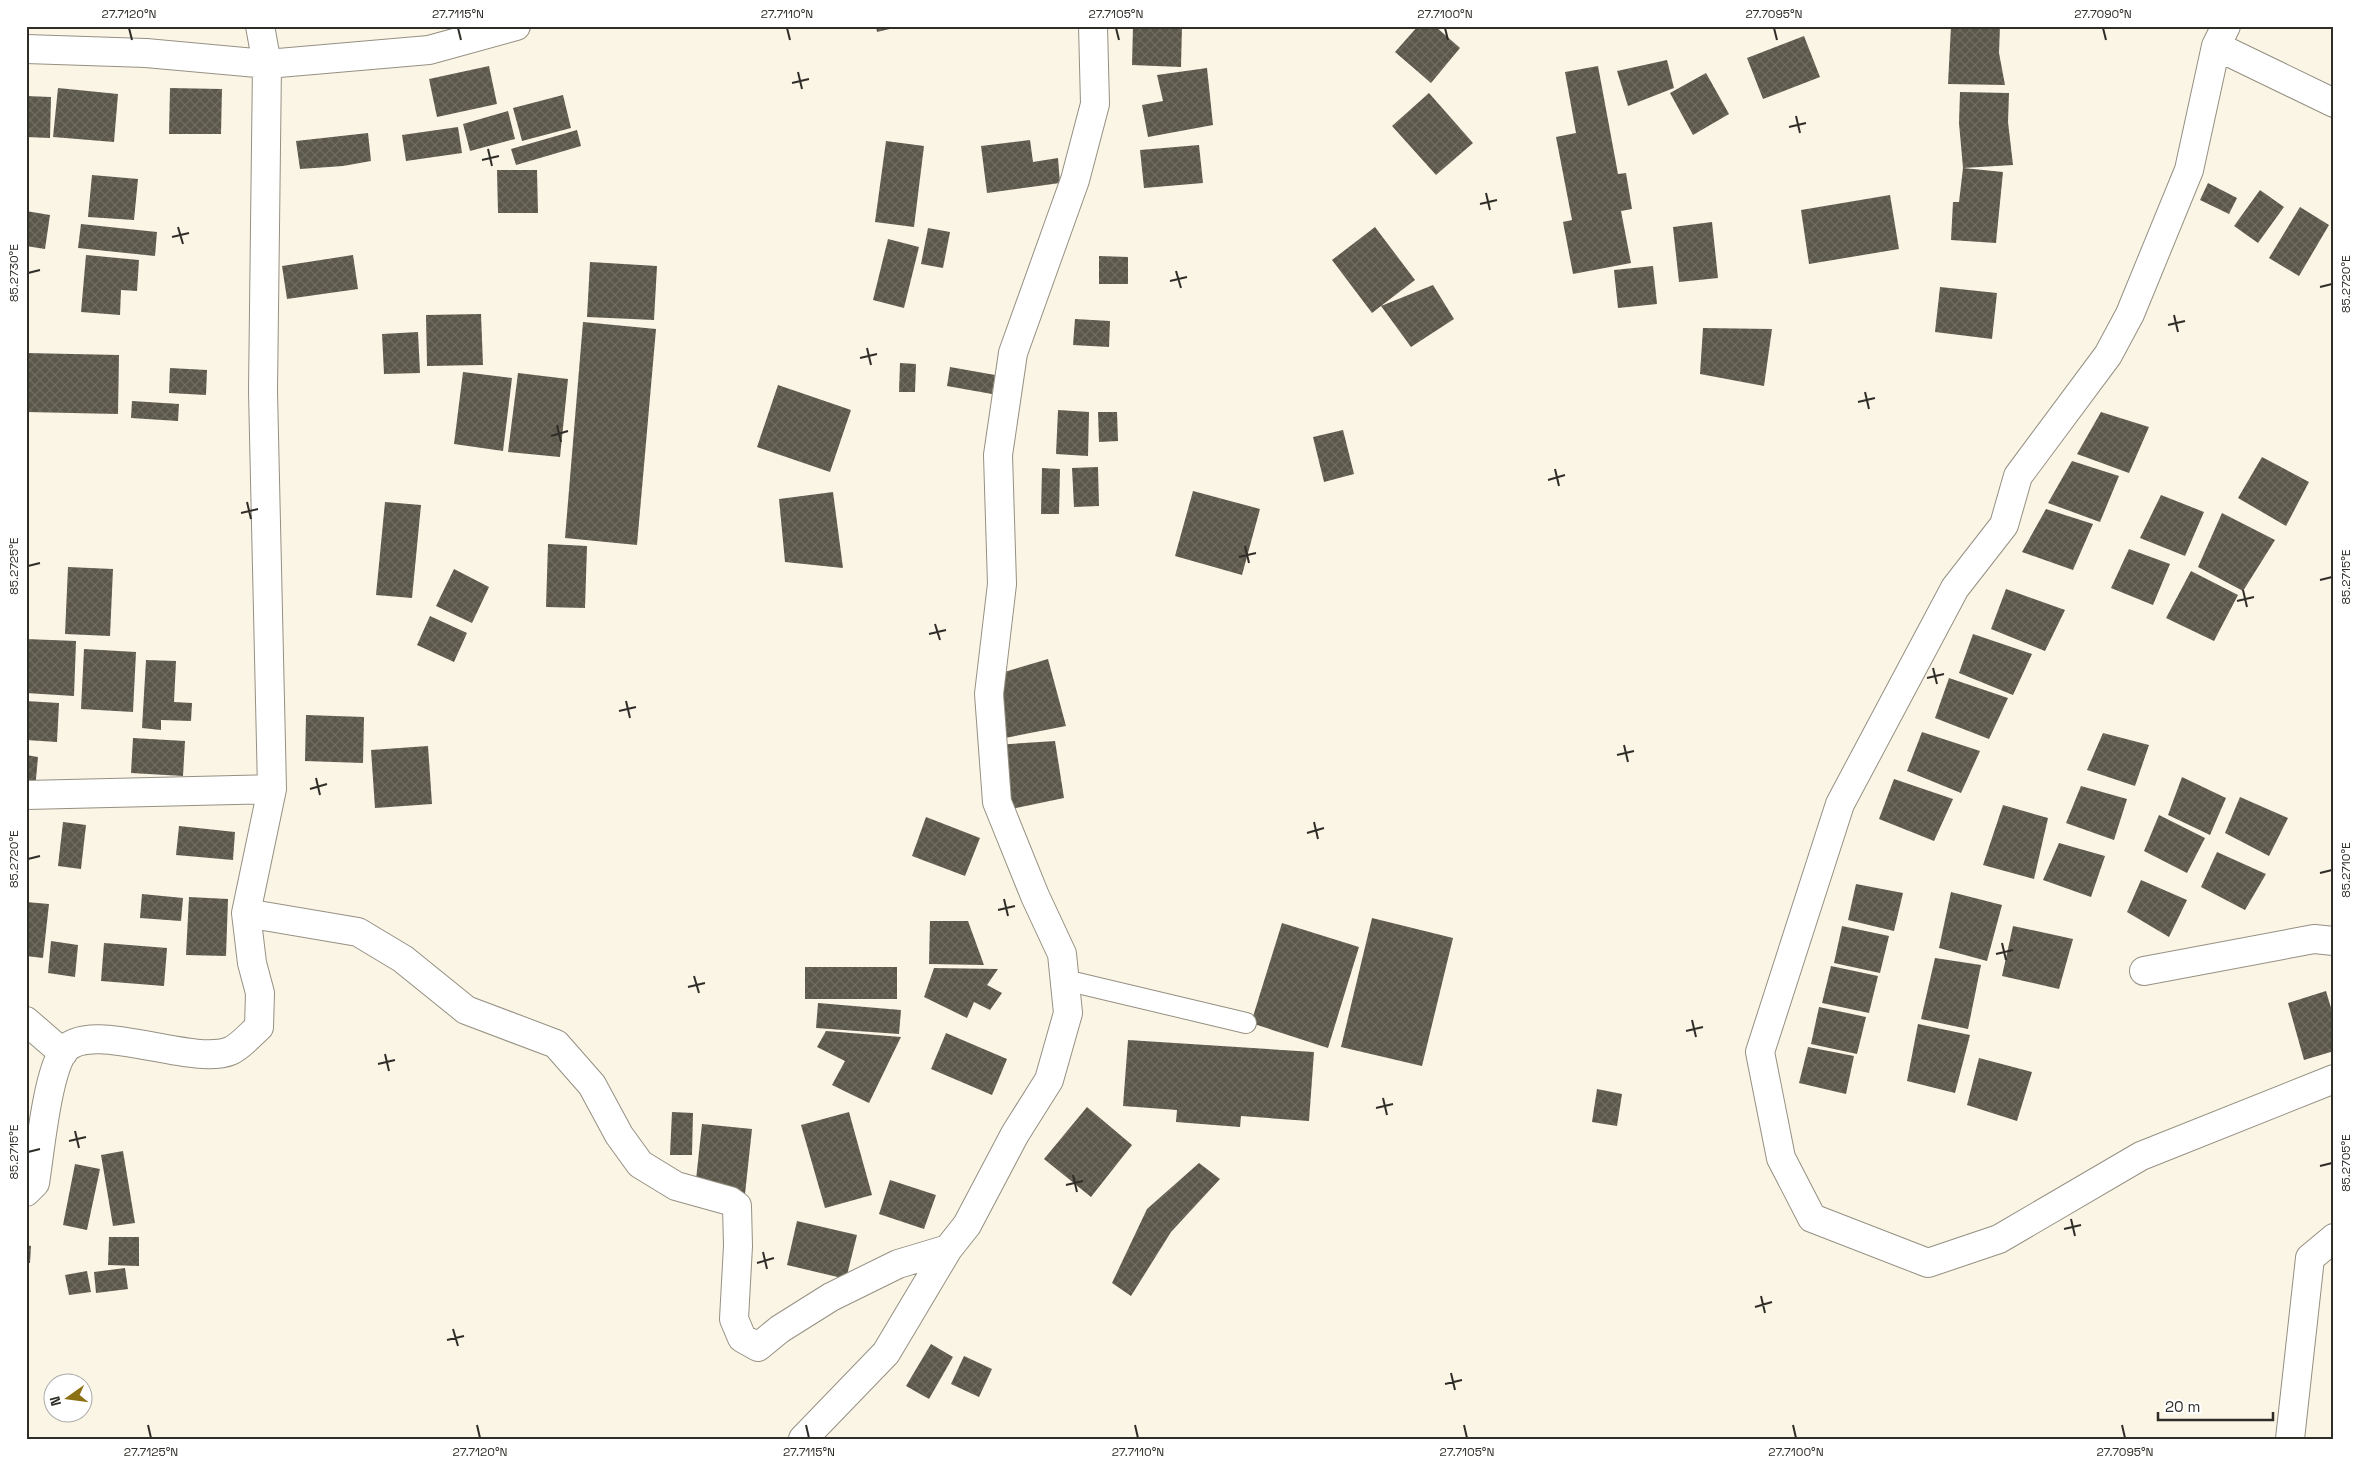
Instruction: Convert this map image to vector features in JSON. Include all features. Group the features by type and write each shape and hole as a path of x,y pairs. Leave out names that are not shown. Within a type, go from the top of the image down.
{"street":[{"path":"26,1192 35,1183 51,1086 63,1053 88,1038 199,1054 231,1051 260,1026 260,993 252,964 246,913 272,789 263,391 267,64 260,26"},
{"path":"26,49 146,53 267,64 429,50 516,26"},
{"path":"803,1439 886,1353 948,1249 967,1225 1015,1134 1049,1080 1068,1013 1062,954 1035,896 998,802 988,694 1002,584 998,455 1013,353 1075,180 1095,104 1093,26"},
{"path":"2334,103 2221,36 2189,170 2130,314 2108,355 2018,476 2004,525 1956,588 1840,804 1760,1052 1781,1158 1812,1218 1928,1263 1999,1239 2141,1156 2334,1079"},
{"path":"26,795 272,789"},
{"path":"246,913 358,932 403,958 466,1010 556,1044 592,1085 619,1135 640,1164 676,1186 730,1201 737,1206 738,1246 734,1319 742,1338 758,1347 780,1329 831,1297 898,1264 948,1249"},
{"path":"2144,971 2314,939 2334,941"},
{"path":"26,1021 63,1053"},
{"path":"2290,1439 2310,1258 2334,1238"}],"lane":[{"path":"1065,980 1246,1024"}],"building":[{"path":"876,26 898,26 898,27 877,32"},
{"path":"1133,26 1182,26 1181,67 1132,65"},
{"path":"1418,26 1435,26 1460,48 1431,83 1395,52"},
{"path":"1951,26 2000,26 1999,53 2005,85 1948,84"},
{"path":"1804,36 1820,77 1763,99 1747,58"},
{"path":"1667,60 1674,88 1628,106 1617,71"},
{"path":"489,66 497,104 437,117 429,79"},
{"path":"1598,66 1618,174 1626,173 1632,209 1621,211 1631,263 1573,274 1563,222 1572,220 1556,137 1576,133 1565,72"},
{"path":"1207,68 1213,125 1148,137 1142,105 1163,101 1157,75"},
{"path":"1706,73 1729,114 1693,135 1670,93"},
{"path":"58,88 118,94 114,142 53,137"},
{"path":"170,88 222,89 221,134 169,134"},
{"path":"1960,92 2009,93 2008,122 2013,165 1963,168 1959,123"},
{"path":"1429,93 1473,143 1436,175 1392,126"},
{"path":"563,95 571,128 522,141 513,108"},
{"path":"26,96 51,97 50,138 26,137"},
{"path":"508,111 515,139 470,151 463,124"},
{"path":"458,127 462,153 406,161 402,135"},
{"path":"577,130 581,146 516,165 511,149"},
{"path":"368,133 371,161 343,166 300,169 296,141"},
{"path":"1030,140 1033,162 1058,158 1060,183 987,193 981,146"},
{"path":"886,141 924,146 914,227 875,222"},
{"path":"1199,145 1203,183 1144,188 1140,150"},
{"path":"1963,168 2003,172 1996,243 1951,240 1953,202 1959,202"},
{"path":"497,170 537,170 538,213 498,213"},
{"path":"92,175 138,179 134,220 88,217"},
{"path":"2208,183 2237,198 2229,214 2200,200"},
{"path":"2260,190 2284,207 2258,243 2234,226"},
{"path":"1890,195 1899,249 1809,264 1801,210"},
{"path":"2300,207 2329,225 2299,276 2269,258"},
{"path":"26,211 50,215 45,249 26,246"},
{"path":"1712,222 1718,278 1679,282 1673,227"},
{"path":"81,224 157,232 155,256 78,248"},
{"path":"1375,227 1415,280 1372,313 1332,260"},
{"path":"928,228 950,232 943,268 921,264"},
{"path":"888,239 919,247 904,308 873,300"},
{"path":"86,255 139,260 137,291 121,290 120,315 81,312"},
{"path":"353,255 358,289 287,299 282,266"},
{"path":"1099,256 1128,257 1128,284 1099,284"},
{"path":"590,262 657,266 654,320 587,317"},
{"path":"1653,266 1657,304 1618,308 1614,270"},
{"path":"1433,285 1454,319 1411,347 1381,306"},
{"path":"1940,287 1997,293 1992,339 1935,332"},
{"path":"481,314 483,365 427,366 426,315"},
{"path":"1075,319 1110,321 1109,347 1073,345"},
{"path":"583,322 656,329 637,545 565,538"},
{"path":"1703,328 1772,329 1764,386 1700,374"},
{"path":"418,332 420,373 384,374 382,334"},
{"path":"26,353 119,355 118,414 26,412"},
{"path":"900,363 916,364 915,392 899,392"},
{"path":"950,367 995,375 992,394 947,386"},
{"path":"170,368 207,370 206,395 169,393"},
{"path":"463,372 512,378 503,451 454,444"},
{"path":"518,373 568,379 560,457 508,452"},
{"path":"778,385 851,410 830,472 757,447"},
{"path":"132,401 179,404 178,421 131,418"},
{"path":"1058,410 1089,412 1088,456 1056,454"},
{"path":"1098,412 1117,412 1118,441 1099,442"},
{"path":"2101,412 2149,427 2129,473 2077,454"},
{"path":"1343,430 1354,474 1324,482 1313,437"},
{"path":"2262,457 2309,482 2286,526 2238,498"},
{"path":"2072,461 2119,476 2100,522 2048,503"},
{"path":"1098,467 1099,506 1074,507 1072,468"},
{"path":"1042,468 1060,469 1059,514 1041,514"},
{"path":"1193,491 1260,509 1242,575 1175,556"},
{"path":"833,492 843,568 785,562 779,499"},
{"path":"2161,495 2204,512 2185,556 2140,538"},
{"path":"385,502 421,505 412,598 376,595"},
{"path":"2046,509 2093,524 2073,570 2022,552"},
{"path":"2222,513 2275,540 2243,591 2198,567"},
{"path":"548,544 587,546 585,608 546,607"},
{"path":"2129,549 2170,564 2153,605 2111,588"},
{"path":"68,567 113,569 110,636 65,634"},
{"path":"454,569 489,587 472,623 436,606"},
{"path":"2191,571 2238,595 2214,641 2166,618"},
{"path":"2006,589 2065,610 2045,651 1991,629"},
{"path":"430,616 467,633 454,662 417,645"},
{"path":"1973,634 2032,654 2013,695 1959,673"},
{"path":"26,639 76,641 74,696 26,693"},
{"path":"84,649 136,652 133,712 81,709"},
{"path":"1048,659 1066,726 1005,738 994,675"},
{"path":"146,660 176,661 174,702 192,703 191,721 161,720 161,730 142,728"},
{"path":"1949,678 2008,698 1989,739 1935,718"},
{"path":"26,701 59,703 57,742 26,740"},
{"path":"306,715 364,717 363,763 305,761"},
{"path":"1922,732 1980,751 1961,793 1907,771"},
{"path":"2103,733 2149,745 2135,786 2087,770"},
{"path":"133,738 185,741 183,776 131,773"},
{"path":"1055,741 1064,798 1002,811 995,745"},
{"path":"428,746 432,804 375,808 371,750"},
{"path":"26,755 38,757 35,790 26,789"},
{"path":"2182,777 2226,798 2210,835 2168,815"},
{"path":"1894,779 1953,799 1934,841 1879,819"},
{"path":"2081,786 2127,799 2114,840 2066,823"},
{"path":"2240,797 2288,818 2269,856 2225,833"},
{"path":"2003,805 2048,818 2034,879 1983,865"},
{"path":"2159,815 2205,838 2187,873 2144,851"},
{"path":"926,817 980,838 965,876 912,856"},
{"path":"63,822 86,825 81,869 58,866"},
{"path":"179,826 235,832 233,860 176,855"},
{"path":"2059,843 2105,856 2091,897 2043,880"},
{"path":"2217,852 2266,874 2245,910 2201,887"},
{"path":"2141,880 2187,900 2169,937 2127,912"},
{"path":"1856,884 1903,893 1894,931 1848,920"},
{"path":"1951,892 2002,905 1987,961 1939,948"},
{"path":"142,894 183,898 181,921 140,918"},
{"path":"189,897 228,899 226,956 186,955"},
{"path":"26,902 49,904 43,958 26,956"},
{"path":"1372,918 1453,938 1422,1066 1341,1047"},
{"path":"930,921 968,921 984,965 929,964"},
{"path":"1282,923 1359,947 1328,1048 1251,1023"},
{"path":"1842,926 1889,936 1880,973 1834,963"},
{"path":"2013,926 2073,939 2059,989 2002,976"},
{"path":"51,941 78,945 75,977 48,973"},
{"path":"104,943 167,948 164,986 101,981"},
{"path":"1935,958 1981,965 1968,1029 1921,1019"},
{"path":"1831,966 1878,976 1869,1013 1822,1003"},
{"path":"805,967 897,967 897,999 805,999"},
{"path":"934,968 998,969 987,985 1002,993 990,1010 974,1002 967,1018 924,997"},
{"path":"2326,991 2334,1018 2334,1051 2304,1060 2288,1003"},
{"path":"818,1003 901,1010 899,1034 816,1028"},
{"path":"1819,1007 1866,1017 1857,1054 1811,1044"},
{"path":"1918,1024 1970,1035 1955,1093 1907,1081"},
{"path":"826,1031 901,1037 869,1103 832,1085 845,1061 817,1047"},
{"path":"946,1033 1007,1059 992,1095 931,1069"},
{"path":"1128,1040 1314,1052 1309,1121 1241,1116 1240,1127 1176,1122 1177,1110 1123,1106"},
{"path":"1808,1047 1854,1056 1846,1094 1799,1083"},
{"path":"1979,1058 2032,1072 2017,1121 1967,1105"},
{"path":"1597,1089 1622,1094 1617,1126 1592,1122"},
{"path":"1087,1107 1132,1145 1091,1197 1044,1159"},
{"path":"672,1112 693,1113 692,1155 670,1155"},
{"path":"849,1112 872,1195 825,1208 801,1125"},
{"path":"702,1124 752,1129 745,1194 695,1189"},
{"path":"123,1151 135,1223 113,1226 101,1155"},
{"path":"1199,1163 1220,1179 1171,1232 1131,1296 1112,1283 1147,1209"},
{"path":"75,1164 100,1169 87,1230 63,1225"},
{"path":"890,1180 936,1195 924,1229 879,1214"},
{"path":"797,1221 857,1235 846,1279 787,1265"},
{"path":"109,1237 139,1237 139,1266 108,1265"},
{"path":"26,1245 31,1246 30,1263 26,1263"},
{"path":"125,1268 128,1289 96,1293 94,1272"},
{"path":"87,1271 91,1292 69,1295 65,1275"},
{"path":"931,1344 953,1357 929,1399 906,1386"},
{"path":"964,1356 992,1369 979,1397 951,1384"}]}
